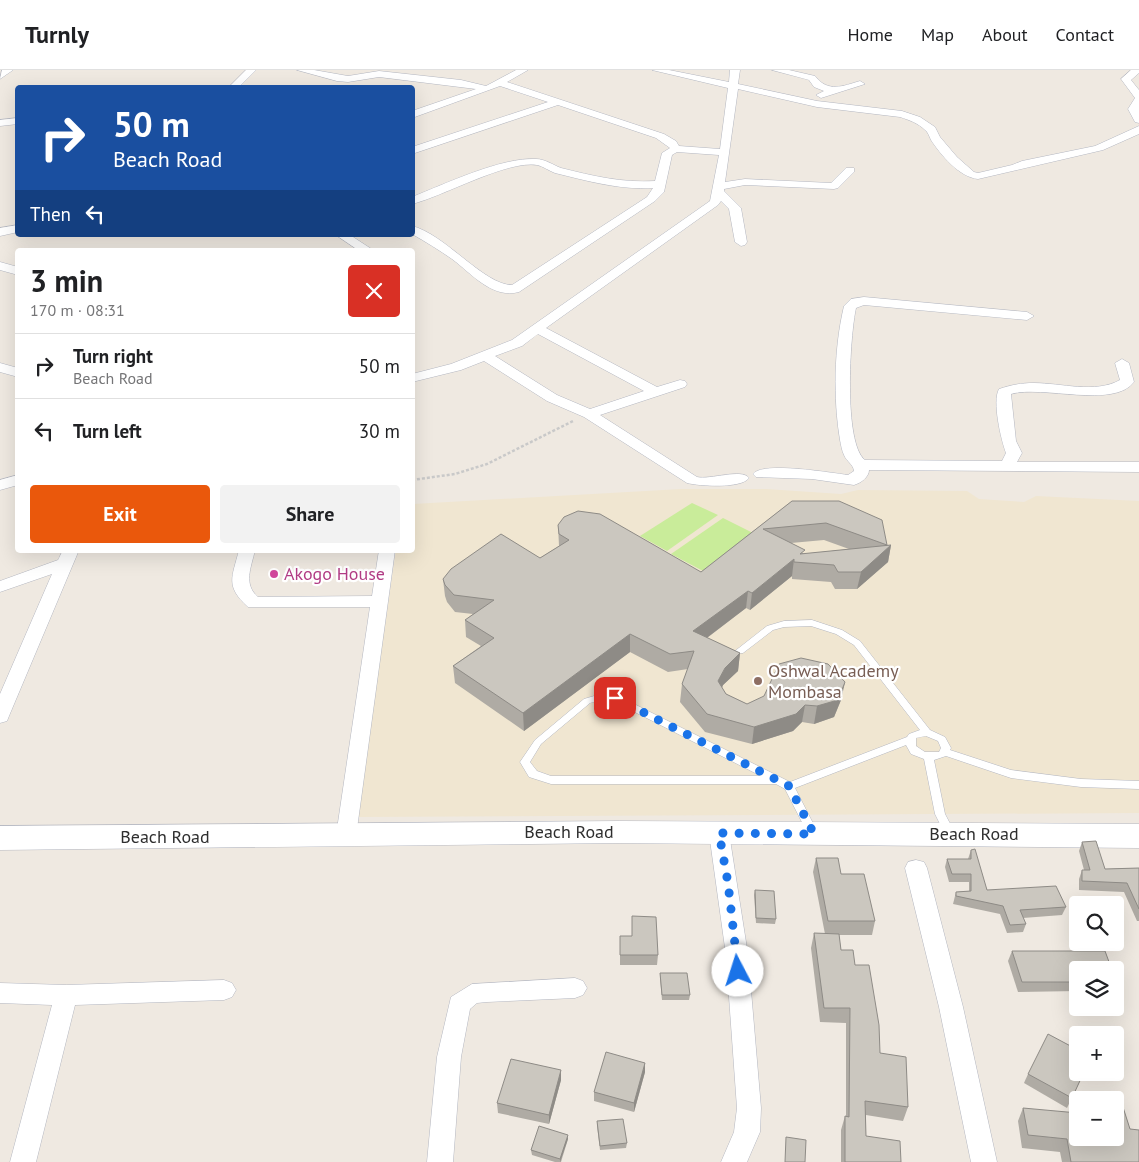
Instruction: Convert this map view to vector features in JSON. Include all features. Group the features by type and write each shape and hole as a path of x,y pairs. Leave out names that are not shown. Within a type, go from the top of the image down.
{"main road":[{"name":"Beach Road","path":"0,838 346,836 505,832 950,833 1139,836"}],"street":[{"path":"0,76 8,70"},
{"path":"235,85 251,70"},
{"path":"302,70 348,79 374,74"},
{"path":"362,70 374,74 461,83 487,89"},
{"path":"415,114 487,89 523,70"},
{"path":"657,70 754,89 764,93 808,102 896,113 916,119 934,132 935,138 968,174 975,176 1016,168 1022,164 1071,156 1123,138 1139,129"},
{"path":"415,377 487,356 517,343 711,205 718,198 731,116 732,86 735,70"},
{"path":"777,70 812,78 817,85 832,91"},
{"path":"1137,70 1126,79 1139,98 1133,109 1139,120"},
{"path":"498,82 660,136 672,143 676,149"},
{"path":"808,102 832,91 860,84"},
{"path":"415,150 558,102"},
{"path":"0,123 15,121"},
{"path":"415,231 456,256 492,284 504,289 514,289 651,199 658,192 667,153 676,149 725,152"},
{"path":"415,200 491,173 531,162 543,163 554,169 604,184 621,186 660,184"},
{"path":"718,189 745,182 834,186 850,170"},
{"path":"718,189 735,208 741,242"},
{"path":"0,232 15,229"},
{"path":"345,237 364,248"},
{"path":"0,266 15,271"},
{"path":"1027,316 864,301 856,302 850,306 844,347 844,387 851,452 854,459 861,465 1139,467"},
{"path":"537,328 654,391"},
{"path":"487,356 552,398 589,414 692,480 704,484 741,478"},
{"path":"1008,465 1014,453 1009,441 1003,397 1004,392 1023,388 1106,390 1133,386 1122,362"},
{"path":"0,367 15,373"},
{"path":"589,414 622,405 654,391 680,384"},
{"path":"761,474 812,474 848,480 859,477 862,472 861,465"},
{"path":"0,486 15,481"},
{"path":"245,553 240,579 242,592 254,602 381,601"},
{"path":"346,836 387,553"},
{"path":"0,587 68,557"},
{"path":"0,715 68,557"},
{"path":"719,833 737,955 749,1108 747,1132 734,1162"},
{"path":"916,868 951,1007 984,1162"},
{"path":"440,1162 449,1056 459,1004 472,994 575,988"},
{"path":"0,993 66,994 224,990"},
{"path":"23,1162 66,994"}],"lane":[{"path":"740,651 770,628 784,624 812,623 840,632 857,643 926,732 942,739 945,744 944,752 938,756 928,757 912,749 910,740"},
{"path":"778,780 551,780 532,774 525,762 538,742 587,701 601,697 615,698 778,780 789,786 814,834"},
{"path":"789,786 910,740 916,734 926,732"},
{"path":"944,752 1011,774 1081,783 1139,785"},
{"path":"928,757 940,814 950,833"}],"path":[{"path":"415,480 455,474 487,464 552,430 589,414"}],"shaded area":[{"name":"Oshwal Academy Mombasa","path":"681,489 766,489 841,494 858,490 967,491 979,499 1024,502 1036,496 1139,501 1139,813 357,817 396,553 415,553 415,504"}],"green space":[{"path":"692,503 718,515 667,551 640,536"},
{"path":"723,518 757,535 705,572 671,554"}],"building":[{"path":"792,501 839,501 882,520 887,545 826,523 763,529 805,550 800,554 891,545 861,572 838,572 834,565 794,562 794,559 752,593 748,591 693,631 740,653 725,668 718,681 726,694 747,704 764,696 779,664 801,658 828,664 845,682 838,700 817,706 805,705 796,714 754,727 707,714 682,684 694,651 670,654 630,634 523,713 453,666 494,638 465,620 494,600 454,595 445,585 443,579 451,569 501,534 540,558 569,540 559,534 558,525 564,517 578,511 600,514 701,572"},
{"path":"1096,841 1105,869 1139,868 1139,909 1127,883 1082,881 1082,870 1090,870 1082,842"},
{"path":"975,849 987,890 1056,886 1066,907 1020,910 1026,924 1010,925 1003,906 956,896 956,892 971,891 971,874 952,874 947,859 971,859 971,850"},
{"path":"816,858 838,858 841,874 864,874 875,921 828,921"},
{"path":"755,890 774,891 776,919 756,918"},
{"path":"632,916 656,917 658,955 620,955 620,936 632,936"},
{"path":"814,933 839,934 841,950 853,950 855,965 869,965 879,1025 880,1053 906,1057 908,1107 865,1101 866,1136 900,1141 901,1162 845,1162 845,1116 849,1117 850,1008 824,1008"},
{"path":"1012,951 1105,951 1109,961 1069,961 1069,982 1022,982"},
{"path":"660,973 687,973 690,995 662,995"},
{"path":"1048,1034 1069,1045 1069,1081 1080,1081 1075,1091 1069,1091 1069,1096 1028,1074"},
{"path":"606,1052 645,1063 634,1103 594,1092"},
{"path":"511,1059 561,1070 549,1115 497,1103"},
{"path":"1023,1108 1069,1112 1069,1146 1124,1146 1124,1110 1130,1129 1139,1130 1139,1162 1071,1162 1067,1139 1028,1135"},
{"path":"623,1119 627,1143 600,1146 597,1121"},
{"path":"539,1126 568,1135 560,1159 531,1150"},
{"path":"786,1137 806,1140 805,1162 785,1162"}],"place":[{"name":"Akogo House","path":"274,574"},
{"name":"Oshwal Academy Mombasa","path":"758,681"}],"route":[{"path":"615,698 789,786 814,834 719,833 728,883 738,971"}]}
